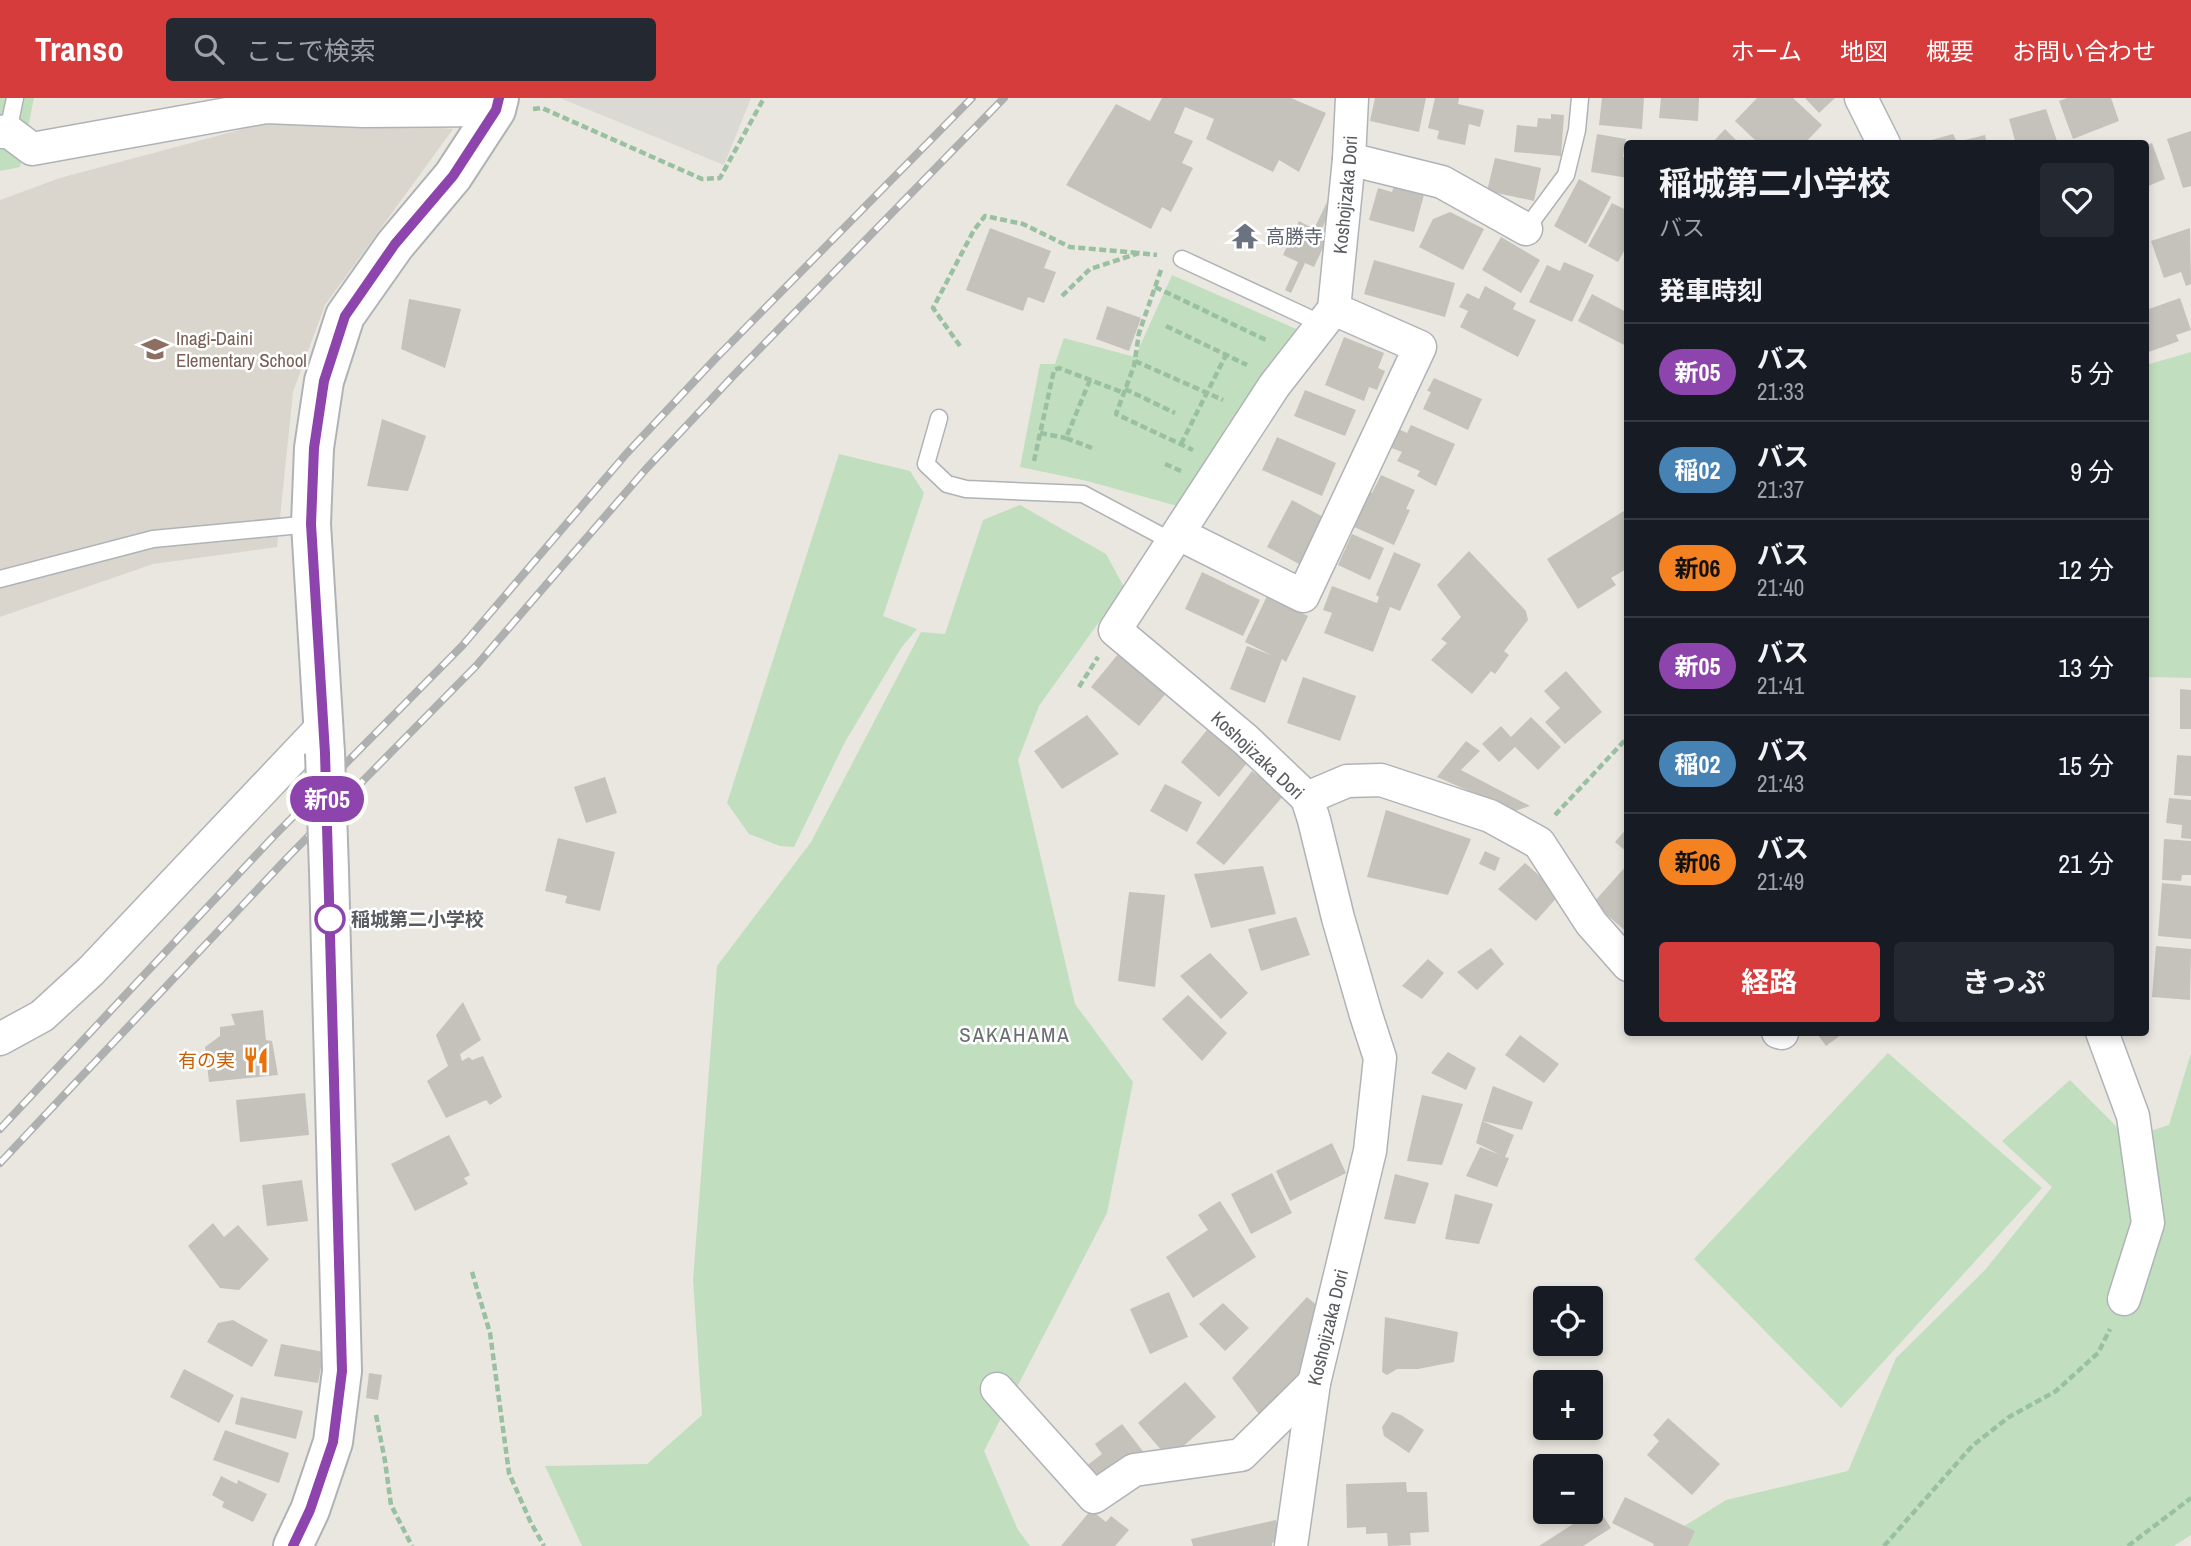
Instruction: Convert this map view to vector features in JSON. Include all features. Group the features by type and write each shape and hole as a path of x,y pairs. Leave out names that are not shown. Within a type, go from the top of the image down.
{"street":[{"name":"Koshojizaka Dori","path":"1291,1546 1314,1383 1370,1151 1380,1058 1338,918 1307,798 1246,740 1115,630 1274,386 1328,316 1349,159 1352,98"},
{"path":"1861,98 1882,140"},
{"path":"4,132 32,149 266,107 363,111 498,104"},
{"path":"293,1546 310,1510 333,1442 342,1371 325,739 311,524 314,448 324,381 345,316 395,244 453,176 498,104"},
{"path":"1349,159 1442,182 1526,229"},
{"path":"1176,538 1303,597 1420,347 1328,316"},
{"path":"0,1039 42,1016 91,971 325,739"},
{"path":"1307,798 1347,780 1381,780 1490,816 1539,843 1591,923 1624,960"},
{"path":"2103,1036 2133,1115 2148,1223 2124,1299"},
{"path":"998,1389 1094,1497 1134,1470 1241,1455 1314,1383"}],"lane":[{"path":"4,132 15,98"},
{"path":"1526,229 1566,174 1577,130 1580,98"},
{"path":"1182,258 1328,316"},
{"path":"939,418 926,464 947,484 978,491 1083,495 1176,538"},
{"path":"0,579 153,539 311,524"}],"path":[{"path":"498,104 542,108 702,179 720,178 764,98"},
{"path":"960,346 933,308 968,240 985,216 1023,224 1070,247 1182,258"},
{"path":"1062,296 1090,269 1139,253"},
{"path":"1165,256 1139,333 1135,361 1116,414 1201,454"},
{"path":"1155,287 1270,342"},
{"path":"1166,326 1250,366"},
{"path":"1181,444 1226,355"},
{"path":"1135,361 1223,400"},
{"path":"1034,461 1054,370 1059,368 1125,391 1175,413"},
{"path":"1066,438 1090,380"},
{"path":"1040,433 1066,438 1092,448"},
{"path":"1533,839 1624,741"},
{"path":"472,1272 490,1333 509,1473 544,1546"},
{"path":"1884,1546 1972,1446 2009,1417 2056,1391 2098,1353 2124,1299"},
{"path":"342,1371 376,1411 391,1505 412,1546"},
{"path":"2127,1546 2191,1498"}],"shaded area":[{"path":"560,98 751,98 724,165"},
{"name":"Inagi-Daini Elementary School","path":"292,116 453,129 325,305 293,392 277,547 153,564 0,617 0,200 60,178"}],"green space":[{"path":"0,98 34,98 20,167 0,171"},
{"path":"1172,275 1301,331 1228,424 1181,507 1087,481 1020,467 1040,364 1055,364 1064,338 1135,357"},
{"path":"2191,352 2191,678 2149,677 2149,364"},
{"path":"839,454 910,471 924,493 883,616 917,629 901,648 845,742 794,847 780,846 749,834 727,803"},
{"path":"1020,505 1106,554 1124,587 1039,706 1018,760 1075,1004 1133,1082 1107,1213 984,1451 1018,1530 1030,1546 582,1546 545,1466 647,1464 702,1415 693,1280 717,966 811,842 921,632 945,634 983,520"},
{"path":"1888,1053 2042,1188 1841,1408 1694,1259"},
{"path":"2191,1053 2191,1535 2174,1546 1662,1546 1662,1540 1726,1500 1848,1471 1896,1358 1985,1270 2052,1187 2002,1141 2070,1080 2128,1138 2169,1125"}],"building":[{"path":"1162,98 1291,98 1326,113 1299,172 1279,160 1273,172 1206,139 1214,119 1185,107 1174,133 1193,141 1182,163 1193,168 1171,212 1162,207 1151,229 1066,185 1116,104 1150,121"},
{"path":"1375,98 1426,98 1419,132 1370,121"},
{"path":"1435,98 1459,98 1458,104 1484,110 1480,127 1469,124 1465,145 1437,139 1439,131 1428,128"},
{"path":"1602,98 1644,98 1642,129 1599,125"},
{"path":"1661,98 1699,98 1698,121 1659,118"},
{"path":"1757,98 1793,98 1822,125 1808,140 1755,140 1735,121"},
{"path":"1805,98 1835,98 1819,113"},
{"path":"2067,98 2111,98 2119,121 2073,139 2059,101"},
{"path":"2046,109 2057,140 2015,140 2009,119"},
{"path":"1551,114 1564,115 1561,156 1514,152 1517,125 1537,127 1538,118 1551,119"},
{"path":"1725,129 1736,140 1715,140"},
{"path":"2191,131 2191,186 2183,188 2167,139"},
{"path":"1597,134 1626,139 1624,177 1591,172"},
{"path":"1953,134 1956,140 1932,140"},
{"path":"1985,135 1986,140 1965,140"},
{"path":"2152,143 2165,179 2149,186 2149,144"},
{"path":"1495,158 1541,168 1534,201 1487,191"},
{"path":"1579,179 1611,197 1586,244 1554,226"},
{"path":"1395,182 1425,191 1414,232 1369,220 1378,188 1392,192"},
{"path":"1328,200 1334,203 1319,235 1327,239 1314,267 1305,263 1291,293 1285,290 1298,262 1283,255 1299,221 1314,229"},
{"path":"1612,203 1624,209 1624,251 1618,262 1588,246"},
{"path":"1450,212 1484,229 1463,270 1419,247 1433,219"},
{"path":"990,228 1051,251 1044,268 1056,272 1044,303 1028,297 1023,311 966,290"},
{"path":"2190,228 2191,284 2186,286 2181,272 2164,278 2151,241"},
{"path":"1501,237 1540,260 1521,293 1482,270"},
{"path":"1374,260 1455,283 1445,317 1364,294"},
{"path":"1564,262 1594,275 1572,322 1529,302 1547,265 1560,271"},
{"path":"1485,286 1516,303 1513,309 1536,320 1518,357 1460,327 1468,311 1459,307 1467,293 1479,299"},
{"path":"1592,294 1624,311 1624,345 1578,321"},
{"path":"2180,298 2191,330 2176,335 2179,341 2149,352 2149,309"},
{"path":"409,299 461,309 445,368 401,349"},
{"path":"1107,306 1141,318 1129,351 1096,339"},
{"path":"1344,337 1384,353 1378,368 1385,371 1377,390 1369,387 1364,401 1325,385"},
{"path":"1434,378 1482,399 1468,430 1423,409 1431,392 1427,391"},
{"path":"1305,390 1356,410 1345,436 1294,416"},
{"path":"382,419 426,436 408,491 367,486"},
{"path":"1411,425 1455,444 1436,486 1417,476 1420,471 1397,461 1402,452 1389,447 1397,428 1407,433"},
{"path":"1277,437 1336,463 1322,496 1262,470"},
{"path":"1381,475 1415,490 1406,509 1410,510 1394,545 1352,526 1368,491 1372,493"},
{"path":"1292,500 1325,518 1301,565 1267,547"},
{"path":"1624,511 1624,570 1611,578 1616,585 1578,609 1547,559"},
{"path":"1352,534 1384,548 1370,580 1338,565"},
{"path":"1469,551 1526,611 1528,620 1504,651 1509,655 1495,674 1491,671 1472,694 1431,660 1447,643 1441,639 1461,617 1437,585"},
{"path":"1394,552 1421,564 1400,611 1390,607 1373,652 1324,633 1332,613 1323,610 1332,586 1377,603 1379,597 1376,595"},
{"path":"1202,572 1260,600 1243,636 1185,609"},
{"path":"1267,596 1308,616 1286,662 1282,659 1265,703 1230,689 1247,646 1271,655 1245,642"},
{"path":"1119,653 1167,692 1139,726 1091,687"},
{"path":"1566,671 1602,712 1565,744 1545,722 1560,708 1544,691"},
{"path":"1303,677 1356,696 1340,741 1287,723"},
{"path":"2180,689 2191,690 2191,729 2180,729"},
{"path":"1087,715 1119,754 1062,789 1034,751"},
{"path":"1531,717 1561,747 1538,770 1515,747 1499,762 1482,744 1501,726 1511,737"},
{"path":"1207,730 1247,763 1219,797 1181,762"},
{"path":"1466,741 1480,751 1461,770 1530,806 1515,811 1437,777"},
{"path":"2177,755 2191,756 2191,796 2174,795"},
{"path":"1252,771 1284,795 1224,865 1196,843"},
{"path":"605,777 617,813 586,823 574,787"},
{"path":"1165,784 1202,802 1187,832 1150,811"},
{"path":"2169,798 2191,800 2191,839 2181,838 2182,825 2166,823"},
{"path":"1386,810 1471,839 1448,895 1367,877"},
{"path":"1624,832 1624,850 1615,842"},
{"path":"558,838 615,852 600,911 565,903 567,896 545,891"},
{"path":"2164,839 2191,841 2191,875 2182,875 2181,881 2162,880"},
{"path":"1485,851 1500,858 1495,871 1479,864"},
{"path":"1525,863 1560,894 1536,921 1498,889"},
{"path":"1263,866 1276,914 1211,928 1194,874"},
{"path":"1624,868 1624,930 1593,903"},
{"path":"2162,883 2191,886 2191,939 2158,936"},
{"path":"1129,892 1165,895 1155,987 1118,981"},
{"path":"1296,917 1310,955 1261,971 1248,929"},
{"path":"2156,946 2191,949 2190,1000 2152,997"},
{"path":"1491,948 1504,964 1477,990 1457,972"},
{"path":"1210,953 1248,993 1221,1019 1180,976"},
{"path":"1428,959 1444,973 1422,999 1402,986"},
{"path":"1188,995 1227,1033 1202,1061 1162,1019"},
{"path":"463,1002 481,1040 460,1054 462,1061 469,1057 472,1060 483,1056 502,1097 490,1105 486,1100 446,1118 427,1081 448,1066 436,1035"},
{"path":"263,1010 266,1040 272,1041 278,1075 209,1082 205,1047 220,1036 220,1027 235,1025 231,1014"},
{"path":"1520,1035 1559,1064 1544,1083 1505,1055"},
{"path":"1819,1036 1840,1036 1826,1046"},
{"path":"1448,1052 1476,1068 1466,1090 1431,1073"},
{"path":"1493,1086 1533,1102 1522,1130 1482,1121"},
{"path":"305,1093 309,1135 240,1142 236,1100"},
{"path":"1422,1095 1463,1104 1442,1165 1407,1161"},
{"path":"1482,1121 1514,1135 1505,1157 1509,1158 1497,1187 1466,1176 1480,1147 1501,1155 1476,1143"},
{"path":"449,1135 470,1175 464,1178 468,1184 415,1211 391,1164"},
{"path":"1332,1143 1346,1173 1290,1201 1276,1171"},
{"path":"1272,1173 1292,1213 1251,1234 1231,1194"},
{"path":"1395,1174 1429,1183 1415,1224 1384,1219"},
{"path":"302,1180 308,1221 267,1226 262,1185"},
{"path":"1455,1194 1493,1204 1479,1244 1445,1239"},
{"path":"1220,1201 1256,1257 1193,1298 1166,1257 1208,1230 1198,1215"},
{"path":"213,1223 224,1237 238,1225 269,1259 239,1290 220,1288 188,1246"},
{"path":"1169,1292 1188,1337 1150,1354 1130,1309"},
{"path":"1307,1297 1320,1308 1307,1375 1264,1421 1232,1378"},
{"path":"1223,1303 1249,1328 1225,1351 1199,1324"},
{"path":"1385,1317 1458,1332 1454,1362 1418,1369 1397,1369 1387,1375 1382,1372"},
{"path":"233,1320 268,1340 252,1367 207,1342 218,1323"},
{"path":"281,1344 324,1352 318,1383 274,1376"},
{"path":"184,1369 234,1395 219,1423 170,1397"},
{"path":"369,1373 382,1375 378,1400 366,1398"},
{"path":"1185,1382 1216,1417 1169,1459 1138,1423"},
{"path":"241,1397 303,1411 296,1439 235,1424"},
{"path":"1392,1412 1424,1430 1409,1453 1384,1436 1382,1427"},
{"path":"1668,1418 1720,1464 1692,1495 1647,1455 1659,1441 1653,1435"},
{"path":"1122,1424 1145,1454 1096,1490 1081,1470 1102,1454 1095,1444"},
{"path":"225,1430 289,1453 279,1483 213,1460"},
{"path":"221,1476 237,1484 238,1480 267,1494 253,1522 222,1507 224,1502 212,1495"},
{"path":"1406,1482 1407,1492 1427,1492 1429,1532 1410,1533 1411,1545 1388,1546 1387,1533 1366,1534 1366,1527 1347,1528 1346,1484"},
{"path":"1625,1497 1695,1531 1688,1546 1653,1546 1654,1544 1612,1523"},
{"path":"1091,1510 1106,1522 1111,1516 1129,1530 1115,1546 1061,1546"},
{"path":"1603,1516 1611,1528 1583,1546 1539,1546 1573,1524 1603,1524"},
{"path":"1276,1520 1280,1541 1272,1543 1272,1546 1193,1546 1191,1539"}],"railway":[{"path":"0,1129 273,837 462,646 627,453 717,357 972,98"},
{"path":"0,1163 288,857 476,666 646,469 734,375 1004,98"}],"bus line":[{"name":"新05","path":"293,1546 310,1510 333,1442 342,1371 325,753 311,524 314,448 324,381 345,316 395,244 453,176 496,110 499,98"}],"place":[{"name":"高勝寺","path":"1245,236"},
{"name":"Inagi-Daini Elementary School","path":"155,349"},
{"name":"稲城第二小学校","path":"330,919"},
{"name":"有の実","path":"256,1060"}],"district":[{"name":"SAKAHAMA","path":"1015,1034"}]}
